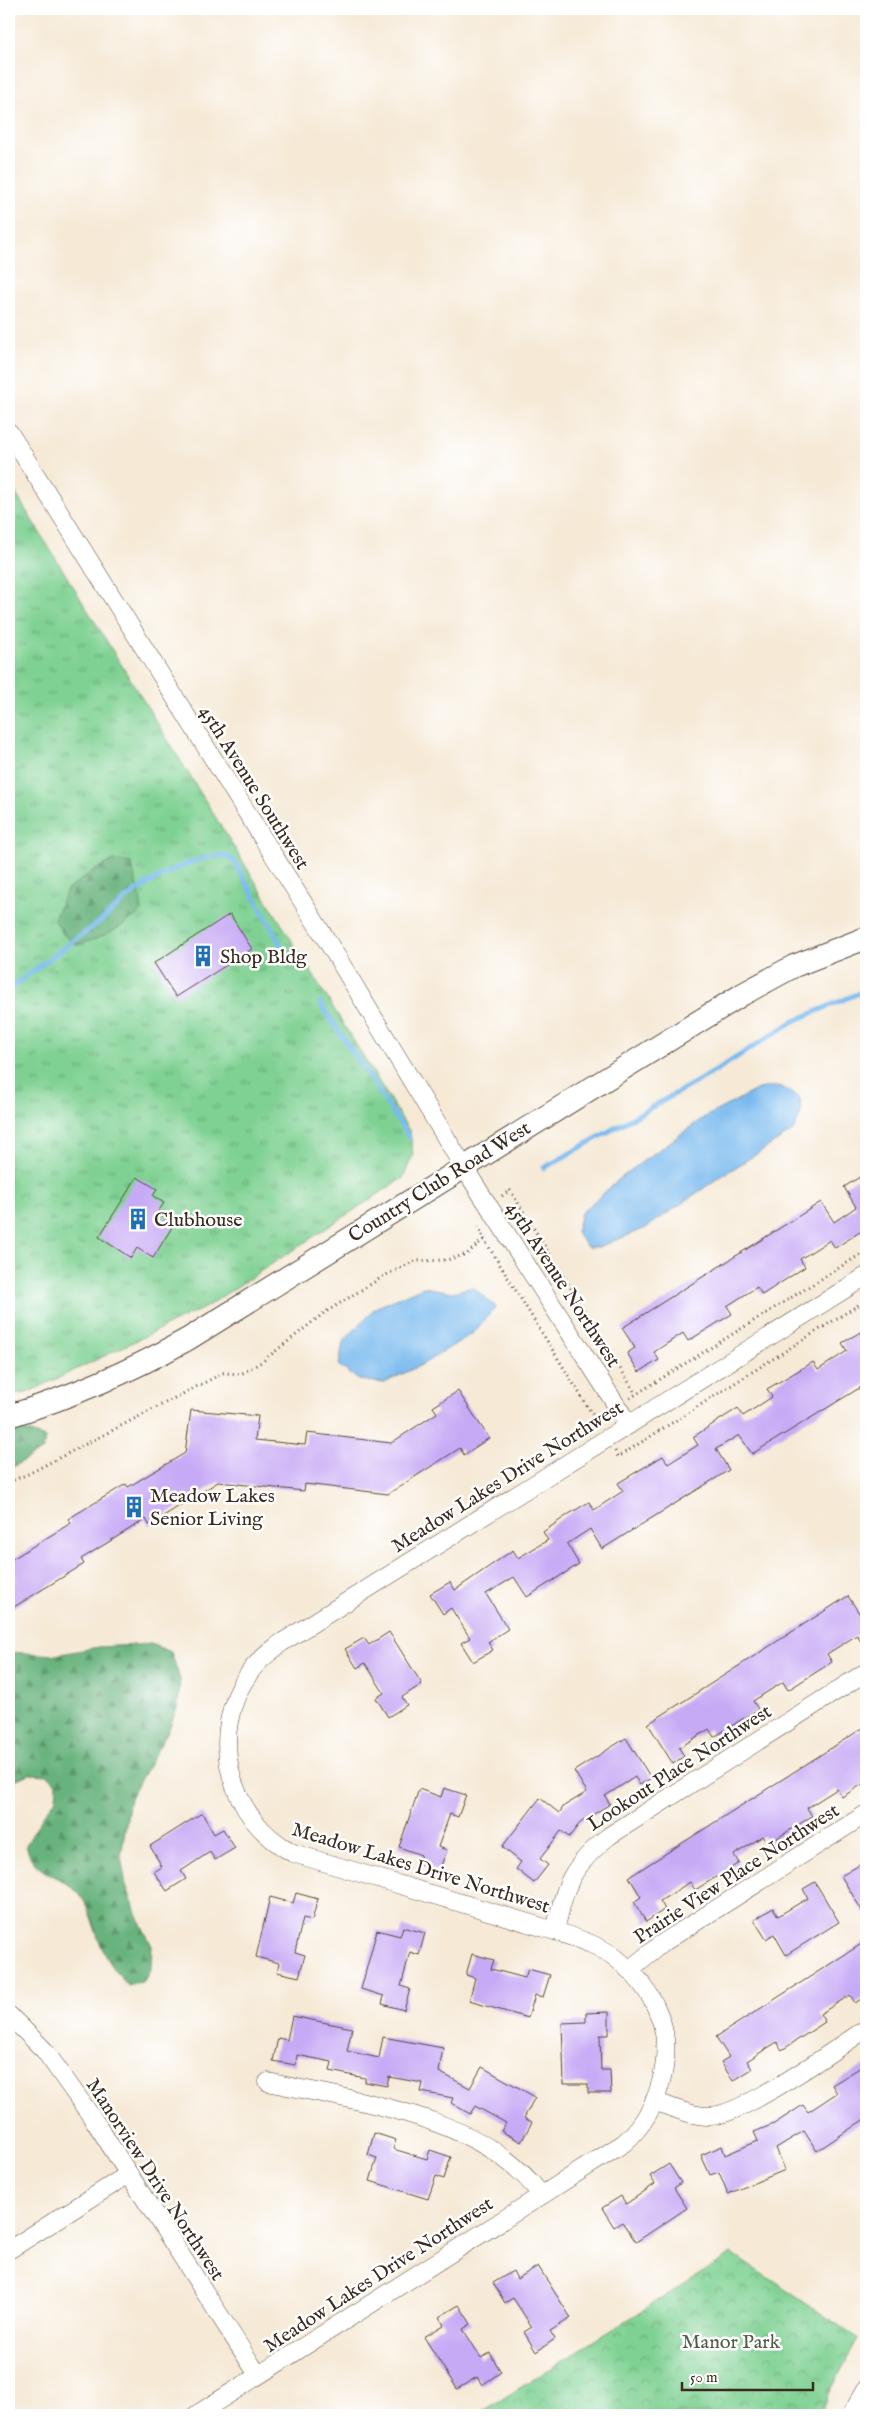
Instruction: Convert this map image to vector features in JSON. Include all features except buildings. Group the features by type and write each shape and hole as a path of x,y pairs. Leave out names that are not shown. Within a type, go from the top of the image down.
{"main road":[{"name":"Country Club Road West","path":"9,1416 91,1387 153,1358 226,1315 463,1166 743,994 794,966 866,938"}],"street":[{"name":"45th Avenue Southwest","path":"9,432 329,943 463,1166"},
{"name":"45th Avenue Northwest","path":"463,1166 628,1425"},
{"name":"Meadow Lakes Drive Northwest","path":"196,2415 624,2143 638,2131 654,2101 664,2065 663,2026 649,1994 629,1970 603,1951 555,1931 294,1852 274,1843 246,1812 229,1770 229,1728 236,1698 250,1671 261,1658 281,1643 866,1276"},
{"name":"Lookout Place Northwest","path":"555,1931 571,1877 588,1853 609,1836 866,1672"},
{"name":"Prairie View Place Northwest","path":"629,1970 661,1944 866,1814"},
{"name":"Manorview Drive Northwest","path":"9,2015 45,2051 129,2174 258,2375"},
{"path":"654,2101 673,2108 709,2116 729,2113 750,2103 866,2029"},
{"path":"268,2082 415,2116 450,2128 495,2151 514,2164 528,2177 541,2194"},
{"path":"9,2250 129,2174"},
{"path":"851,2415 866,2389"}],"path":[{"path":"596,1420 484,1239 475,1216 510,1190 636,1394 866,1252"},
{"path":"9,1482 223,1373 241,1374 263,1361 324,1313 384,1276 415,1261 448,1260 467,1254 484,1239"},
{"path":"618,1457 866,1300"}],"green space":[{"path":"9,483 410,1132 413,1155 403,1178 206,1307 27,1393 9,1396"},
{"path":"114,860 132,863 142,911 111,932 76,945 63,934 54,919 67,890 93,871"},
{"path":"22,1430 45,1438 43,1450 9,1469 9,1433"},
{"path":"151,1644 171,1652 180,1679 178,1706 168,1731 130,1798 121,1857 126,1885 138,1918 152,1946 151,1968 144,1981 128,1986 104,1953 84,1900 65,1882 41,1869 30,1855 26,1845 43,1816 56,1799 57,1784 48,1775 30,1774 9,1782 9,1652 55,1655 99,1647"},
{"name":"Manor Park","path":"732,2254 858,2338 818,2415 477,2415"}],"water":[{"path":"780,1086 800,1098 801,1113 793,1131 717,1179 646,1228 599,1247 587,1247 576,1232 581,1213 624,1175 703,1118 758,1089"},
{"path":"423,1287 453,1292 473,1287 496,1307 473,1333 423,1364 384,1383 359,1380 339,1366 343,1342 375,1308"}],"waterway":[{"path":"9,990 136,892 161,876 205,858 228,857 236,864 281,945"},
{"path":"544,1168 712,1073 792,1022 866,990"},
{"path":"320,1003 409,1137"}],"place":[{"name":"Shop Bldg","path":"203,956"},
{"name":"Clubhouse","path":"138,1219"},
{"name":"Meadow Lakes Senior Living","path":"134,1507"}]}
